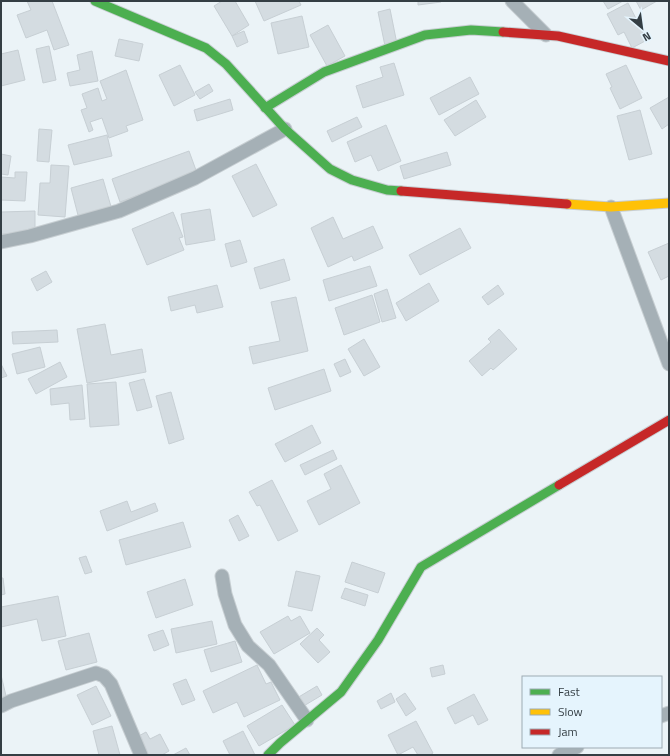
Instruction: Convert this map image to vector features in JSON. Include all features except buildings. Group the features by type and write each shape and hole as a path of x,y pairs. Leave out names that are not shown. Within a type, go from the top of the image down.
{"street":[{"path":"95,1 206,48 226,64 285,129 330,169 352,180 387,190 611,207 669,203"},
{"path":"512,1 546,35"},
{"path":"265,108 324,72 425,35 471,30 558,36 669,61"},
{"path":"1,242 30,236 119,211 195,178 285,129"},
{"path":"611,207 669,364"},
{"path":"268,755 341,692 378,640 421,567 669,420"},
{"path":"222,576 225,594 235,625 248,646 269,665 307,720"},
{"path":"1,706 11,701 96,673 104,676 111,684 141,755"},
{"path":"559,755 575,748"}],"traffic: fast":[{"path":"95,1 206,48 226,64 285,129 330,169 352,180 387,190 401,191"},
{"path":"265,108 324,72 425,35 471,30 503,32"},
{"path":"268,755 280,743 341,692 378,640 421,567 559,485"}],"traffic: slow":[{"path":"567,204 611,207 669,203"}],"traffic: jam":[{"path":"503,32 558,36 669,61"},
{"path":"401,191 567,204"},
{"path":"559,485 669,420"}]}
